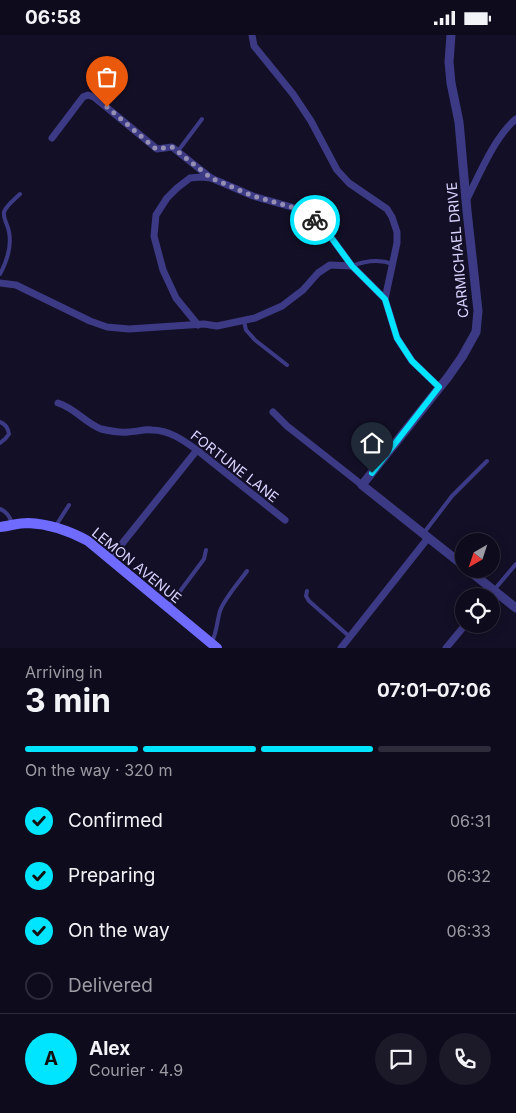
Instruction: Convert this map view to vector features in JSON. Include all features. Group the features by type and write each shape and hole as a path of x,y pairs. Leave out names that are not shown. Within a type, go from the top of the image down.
{"main road":[{"name":"LEMON AVENUE","path":"0,527 26,523 55,527 88,541 214,646"}],"street":[{"path":"252,35 254,46 293,94 311,121 337,170 349,183 387,209 394,221 397,231 397,243 385,299"},
{"name":"CARMICHAEL DRIVE","path":"362,485 448,377 476,332 478,311 467,199 459,122 448,62 451,35"},
{"path":"52,138 83,97 88,95 94,97 156,149 172,147 211,178 253,196 302,210 313,217 325,229 352,266 385,299 397,338 412,361 439,387"},
{"path":"467,199 501,136 516,119"},
{"path":"198,325 176,298 163,270 154,236 156,215 167,198 190,178 211,178"},
{"path":"0,283 16,285 90,321 107,327 129,329 198,325 217,326 255,318 282,306 303,290 318,273 330,265 352,266"},
{"name":"FORTUNE LANE","path":"58,403 67,405 98,427 113,432 126,433 160,430 173,435 197,450 285,520"},
{"path":"273,412 287,426 455,559"},
{"path":"110,560 197,450"},
{"path":"340,648 426,536"},
{"path":"476,578 486,588"},
{"path":"500,598 516,608"},
{"path":"446,648 458,633"}],"lane":[{"path":"178,151 202,119"},
{"path":"0,274 6,265 10,243 9,230 4,214 5,210 20,194"},
{"path":"352,266 361,263 384,261 393,264"},
{"path":"244,321 246,330 254,340 287,365"},
{"path":"0,422 8,428 9,434 0,443"},
{"path":"426,536 455,493 487,461"},
{"path":"55,527 69,505"},
{"path":"0,509 4,510 7,514 12,525"},
{"path":"168,608 204,559 206,550"},
{"path":"495,588 516,564"},
{"path":"214,646 220,610 247,571"},
{"path":"307,591 306,596 309,601 350,637"}],"way so far":[{"path":"107,107 156,149 172,147 211,178 253,196 302,210 315,220"}],"route":[{"path":"315,220 325,229 352,266 385,299 397,338 412,361 439,387 372,473"}]}
